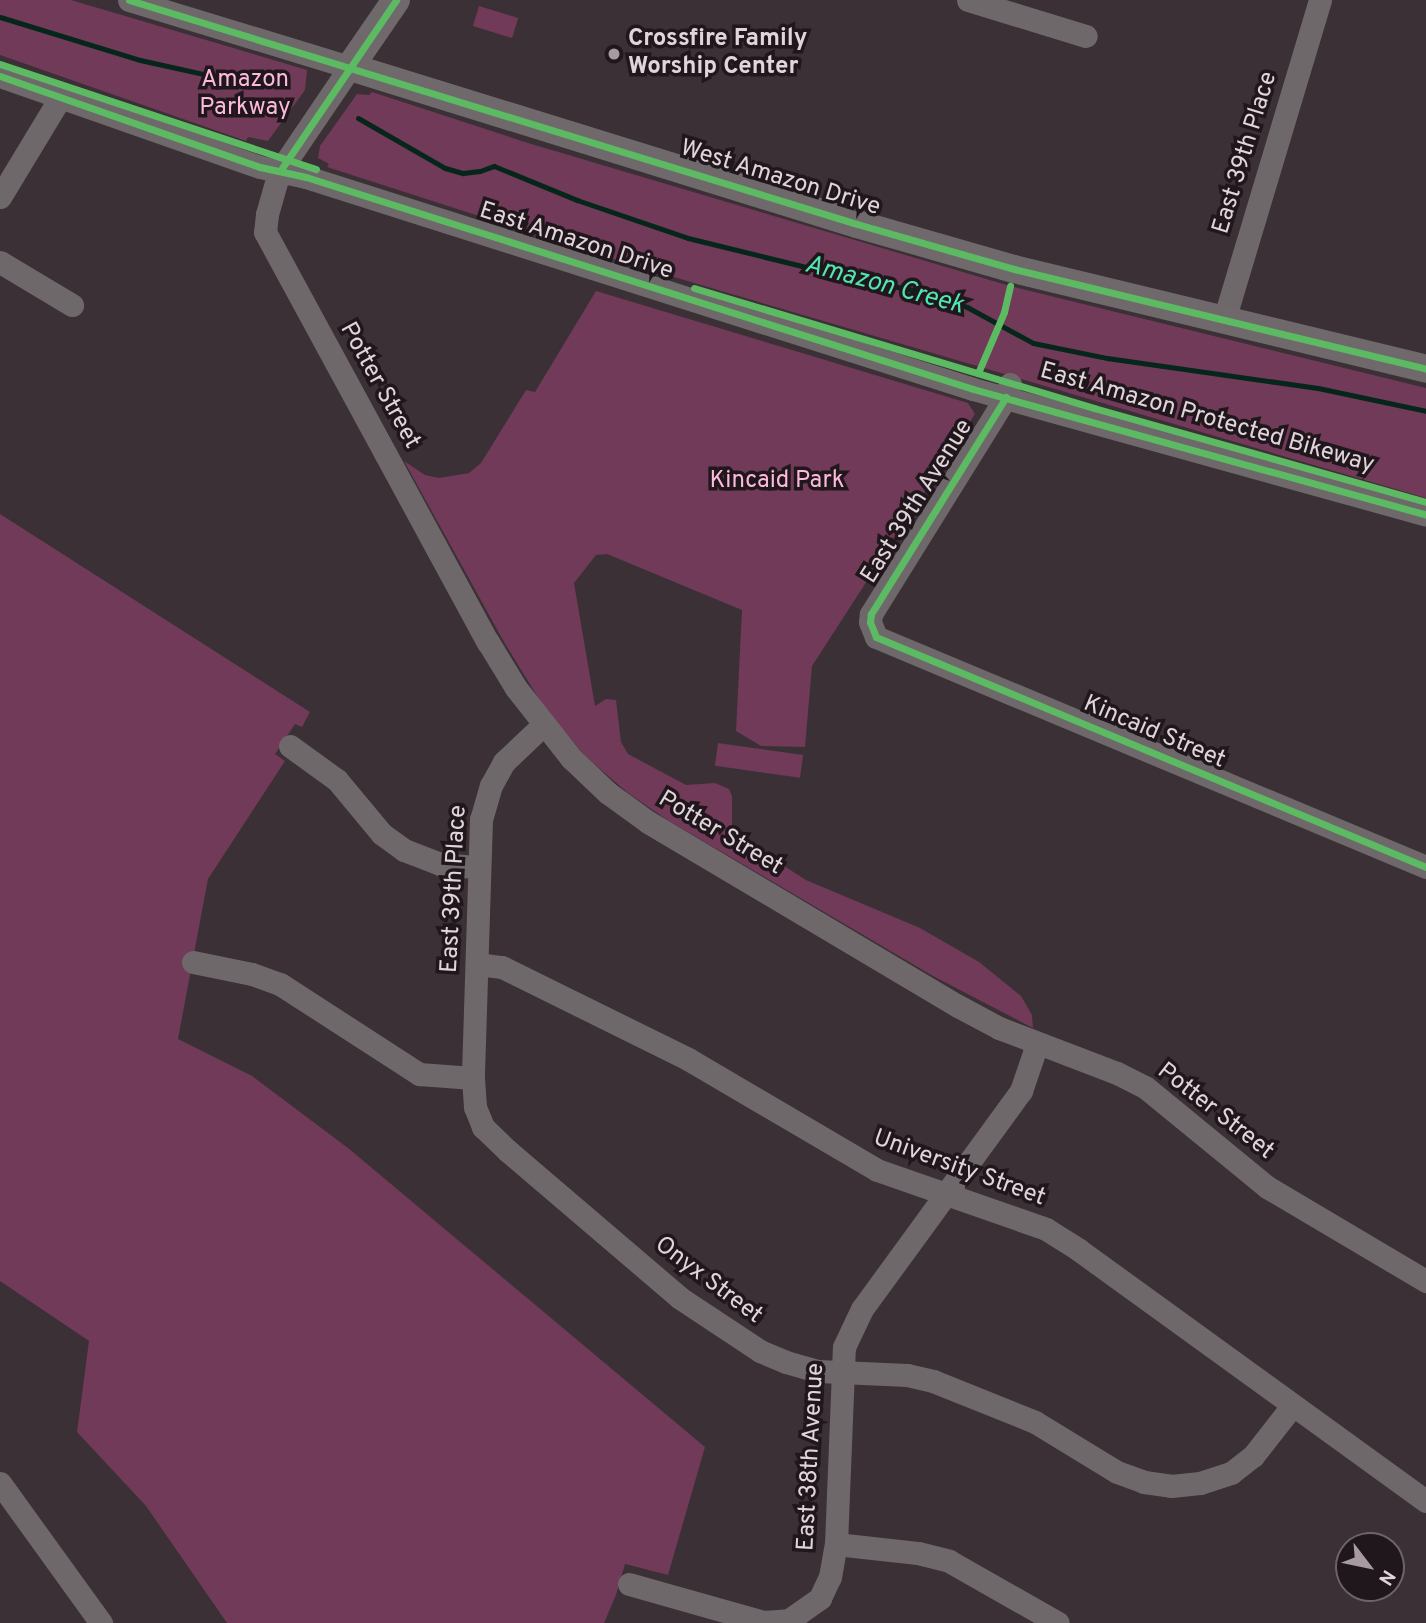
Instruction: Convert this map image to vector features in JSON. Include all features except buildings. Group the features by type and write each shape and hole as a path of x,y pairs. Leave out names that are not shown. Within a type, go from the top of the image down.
{"main road":[{"path":"350,67 396,0"},
{"name":"West Amazon Drive","path":"350,67 857,224 1014,269 1426,369"}],"street":[{"name":"West Amazon Drive","path":"129,0 350,67"},
{"path":"968,0 1086,36"},
{"name":"East 39th Place","path":"1224,320 1320,0"},
{"name":"Potter Street","path":"350,67 279,172 267,214 268,240 488,642 543,725 571,758 608,793 648,822 958,1006 1037,1044 1117,1073 1145,1087 1267,1187 1426,1280"},
{"name":"East Amazon Drive","path":"0,76 279,172 306,177 1426,515"},
{"path":"0,197 60,97"},
{"path":"0,262 72,305"},
{"name":"East 39th Avenue","path":"872,630 872,614 1008,390"},
{"name":"Kincaid Street","path":"872,630 883,641 1426,867"},
{"name":"East 39th Place","path":"473,1078 482,808 491,785 514,750 543,725"},
{"path":"290,746 337,780 382,834 404,850 440,864 478,867"},
{"path":"193,962 252,974 280,984 419,1074 473,1078"},
{"name":"University Street","path":"477,964 502,967 688,1059 877,1170 1016,1216 1046,1229 1079,1250 1426,1501"},
{"name":"East 38th Avenue","path":"629,1584 746,1618 777,1623 800,1615 820,1598 830,1577 836,1544 844,1347 862,1309 1021,1091 1037,1044"},
{"name":"Onyx Street","path":"473,1078 478,1116 491,1135 680,1298 761,1351 786,1363 818,1371 907,1375 933,1381 1035,1422 1117,1472 1144,1482 1171,1486 1200,1483 1231,1473 1253,1456 1292,1406"},
{"path":"0,1483 101,1623"},
{"path":"836,1544 918,1553 949,1561 1058,1623"}],"green space":[{"name":"Amazon Parkway","path":"0,0 71,0 307,70 305,90 268,141 248,137 246,141 0,55"},
{"path":"479,6 518,18 512,38 473,26"},
{"name":"Amazon Parkway","path":"372,92 528,143 1010,286 1426,388 1426,498 616,260 327,167 329,164 318,158 320,146 357,94 369,95"},
{"name":"Kincaid Park","path":"596,291 968,403 975,414 812,666 805,747 761,746 736,731 742,610 607,554 596,555 574,583 595,706 606,699 616,700 621,742 628,754 686,785 715,783 729,789 732,796 732,833 806,880 920,928 979,962 1021,996 1032,1015 1033,1028 933,976 669,821 628,793 585,756 542,704 504,642 404,461 425,475 439,478 469,473 481,463 526,390 535,392"},
{"path":"0,514 310,712 302,727 295,724 275,754 285,761 208,879 178,1039 252,1076 348,1148 705,1447 668,1575 625,1564 604,1623 227,1623 146,1506 77,1432 89,1341 0,1281"},
{"path":"718,743 803,755 800,778 715,766"}],"waterway":[{"name":"Amazon Creek","path":"0,17 140,60 230,80"},
{"name":"Amazon Creek","path":"358,118 445,168 463,173 494,166 577,200 688,238 855,279 924,292 967,307 1033,343 1107,358 1318,388 1426,411"}],"cycle path":[{"path":"129,0 857,224 1014,269 1426,369"},
{"path":"282,168 396,0"},
{"path":"0,64 316,169"},
{"path":"0,76 260,167 306,177 973,389 1426,515"},
{"path":"978,373 1004,312 1010,286"},
{"name":"East Amazon Protected Bikeway","path":"694,288 1094,408 1426,502"},
{"path":"1006,397 871,614 870,622 876,637 1426,867"}],"place":[{"name":"Crossfire Family Worship Center","path":"614,54"}]}
